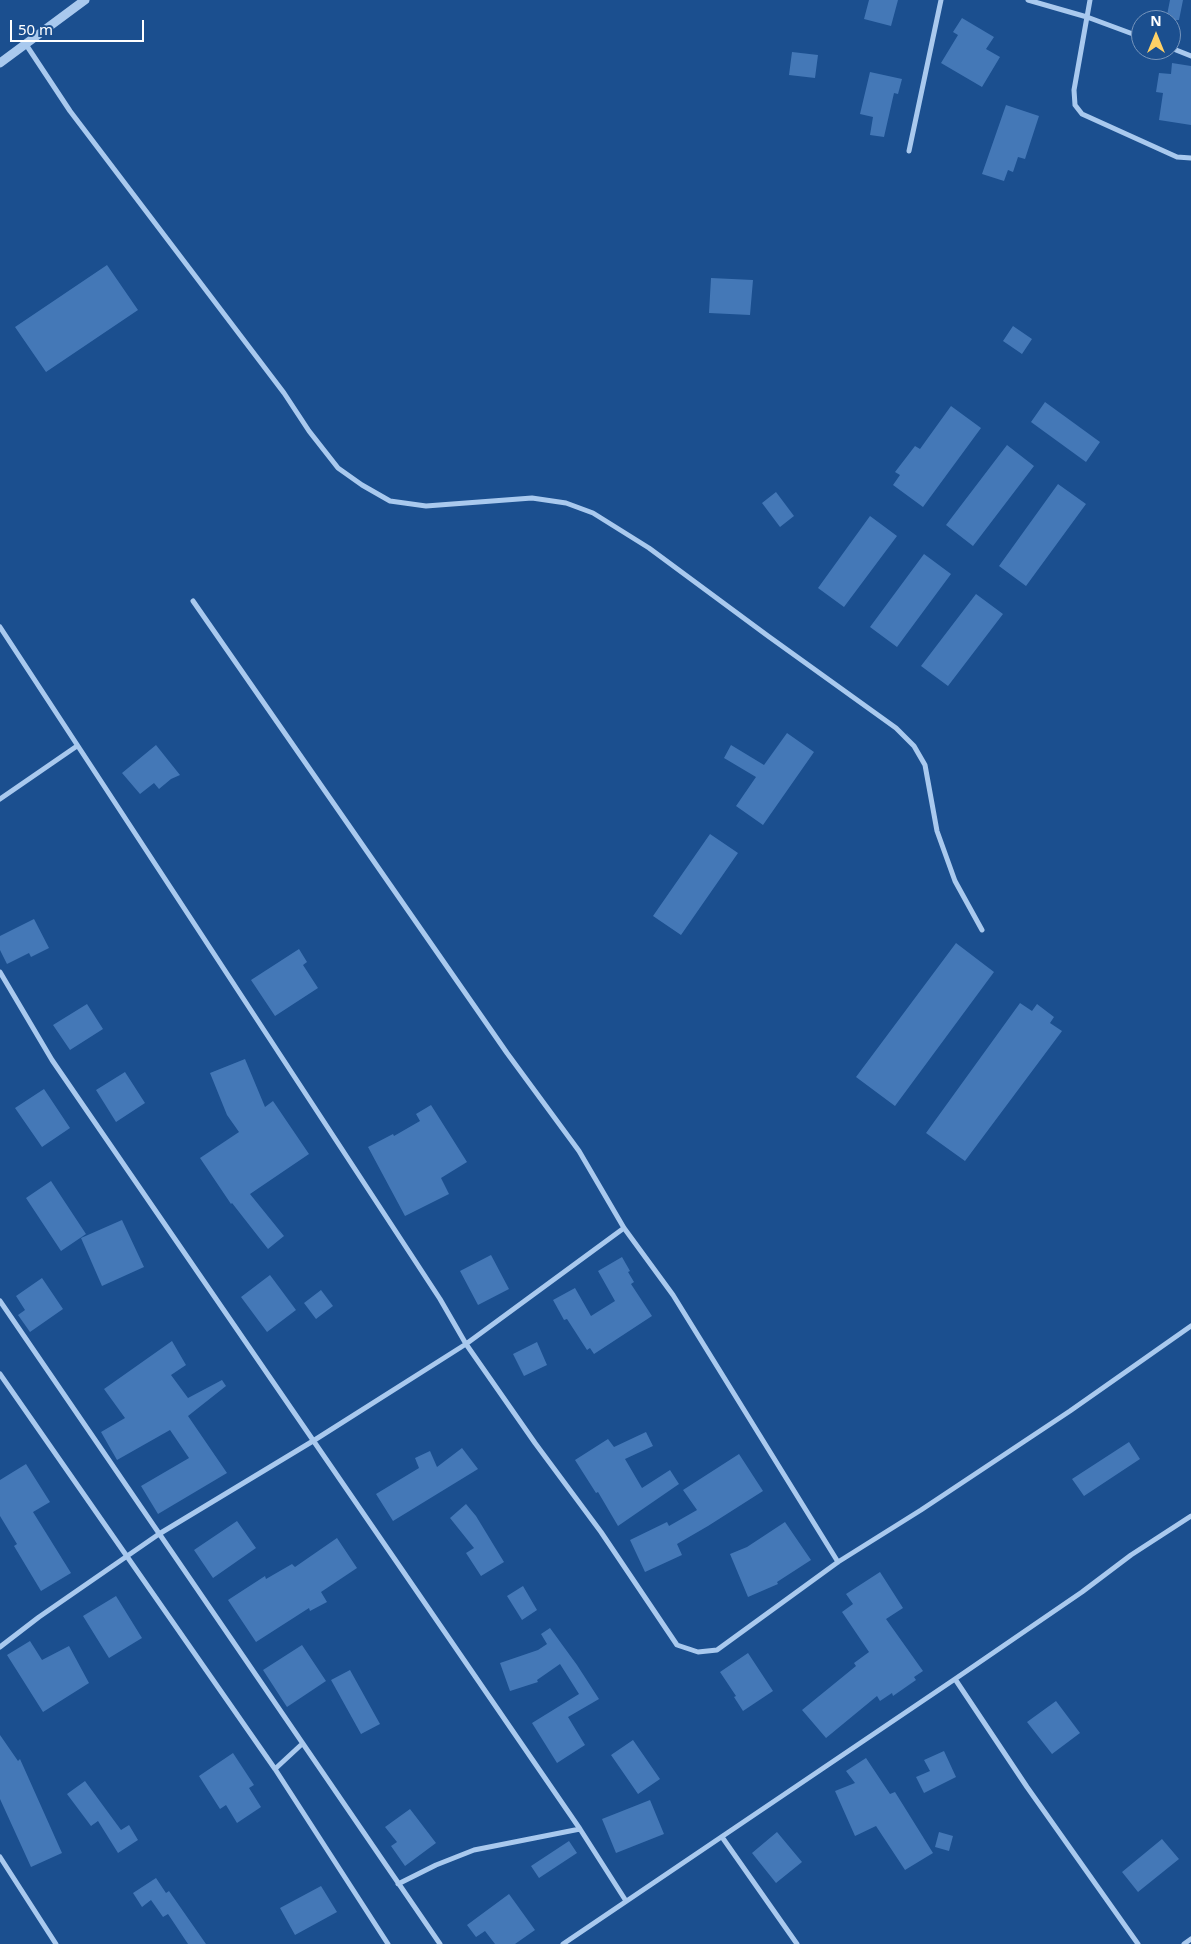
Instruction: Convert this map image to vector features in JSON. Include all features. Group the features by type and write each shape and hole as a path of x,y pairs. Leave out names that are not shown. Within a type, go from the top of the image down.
{"street":[{"path":"0,63 84,0"},
{"path":"909,151 941,0"},
{"path":"1028,0 1087,17 1131,33"},
{"path":"1090,0 1074,90 1075,105 1082,114 1177,157 1191,158"},
{"path":"25,43 70,111 284,393 309,432 338,468 390,501 426,506 532,498 566,503 593,513 649,548 896,728 914,746 925,765 937,831 955,881 982,930"},
{"path":"193,601 507,1053 579,1151 624,1228 673,1295 838,1562"},
{"path":"0,627 440,1299 466,1344 535,1444 601,1532 676,1645 698,1652 718,1650 838,1562 921,1510 1070,1411 1191,1326"},
{"path":"0,799 78,746"},
{"path":"0,972 52,1060 580,1829 626,1900"},
{"path":"0,1647 125,1556 313,1441 466,1344 624,1228"},
{"path":"0,1300 440,1944"},
{"path":"0,1374 275,1769 388,1944"},
{"path":"563,1944 955,1679 1191,1516"},
{"path":"955,1679 1027,1787 1138,1944"},
{"path":"275,1769 302,1744"},
{"path":"398,1884 436,1865 474,1850 580,1829"},
{"path":"722,1837 796,1944"},
{"path":"0,1856 56,1944"},
{"path":"1184,1944 1191,1939"}],"building":[{"path":"869,0 898,0 891,26 864,19"},
{"path":"1170,0 1183,0 1181,10 1168,10"},
{"path":"962,18 994,37 986,49 1000,57 982,87 941,63 958,35 953,32"},
{"path":"792,52 818,55 815,78 789,75"},
{"path":"1172,63 1191,66 1191,125 1159,120 1163,93 1156,92 1159,73 1171,74"},
{"path":"870,72 902,79 898,94 894,93 884,137 870,135 873,117 860,114"},
{"path":"1006,105 1039,116 1025,159 1018,157 1013,172 1008,170 1004,181 982,174"},
{"path":"107,265 138,310 46,372 15,327"},
{"path":"711,278 753,280 750,315 709,313"},
{"path":"1013,326 1032,339 1022,354 1003,341"},
{"path":"1045,402 1100,442 1086,462 1031,422"},
{"path":"951,406 981,428 923,507 893,485 900,475 895,472 915,446 920,449"},
{"path":"1007,445 1034,466 973,546 946,525"},
{"path":"1058,484 1086,504 1026,586 999,566"},
{"path":"776,492 794,516 780,527 762,503"},
{"path":"870,516 897,536 844,607 818,588"},
{"path":"924,554 951,574 897,647 870,627"},
{"path":"976,594 1003,614 948,686 921,666"},
{"path":"787,733 814,752 763,825 736,806 756,777 724,758 731,745 764,765"},
{"path":"156,745 180,775 171,779 159,789 154,783 140,794 122,773"},
{"path":"710,834 738,853 681,935 653,916"},
{"path":"34,919 49,948 31,957 29,953 7,964 0,950 0,936"},
{"path":"956,943 994,972 895,1106 856,1077"},
{"path":"299,949 307,962 303,965 318,988 275,1016 251,980"},
{"path":"1020,1003 1032,1011 1037,1004 1054,1017 1050,1023 1062,1031 965,1161 926,1133"},
{"path":"87,1004 103,1029 70,1050 53,1025"},
{"path":"245,1059 265,1107 273,1101 309,1154 250,1194 284,1236 268,1249 231,1204 200,1158 239,1132 227,1115 210,1073"},
{"path":"125,1072 145,1103 116,1122 96,1090"},
{"path":"44,1089 70,1128 42,1147 15,1108"},
{"path":"431,1105 467,1162 441,1178 449,1194 405,1216 368,1147 393,1134 394,1136 420,1121 416,1114"},
{"path":"51,1181 86,1234 61,1251 26,1198"},
{"path":"122,1220 144,1267 102,1286 81,1238"},
{"path":"491,1255 509,1289 478,1305 460,1271"},
{"path":"622,1257 634,1282 631,1284 652,1316 594,1354 590,1348 587,1350 567,1319 564,1320 553,1300 575,1288 591,1316 615,1301 598,1271"},
{"path":"270,1275 296,1310 267,1332 241,1297"},
{"path":"42,1278 63,1309 30,1332 18,1315 25,1310 16,1296"},
{"path":"321,1290 333,1306 316,1319 304,1303"},
{"path":"172,1341 186,1365 171,1375 188,1398 222,1380 226,1386 188,1416 227,1473 158,1514 141,1486 189,1458 170,1430 117,1460 101,1432 125,1418 104,1389"},
{"path":"537,1342 547,1365 524,1376 513,1354"},
{"path":"646,1432 653,1446 625,1459 642,1488 670,1470 679,1484 618,1526 598,1492 596,1493 575,1460 608,1439 614,1447"},
{"path":"1129,1442 1140,1459 1084,1496 1072,1479"},
{"path":"462,1448 478,1469 393,1521 376,1494 419,1468 415,1458 430,1451 437,1467"},
{"path":"739,1454 763,1491 677,1544 682,1555 645,1572 630,1540 667,1522 669,1526 697,1510 683,1490"},
{"path":"26,1464 50,1502 33,1512 71,1573 41,1591 14,1546 17,1544 0,1516 0,1480"},
{"path":"466,1504 476,1516 504,1562 481,1576 466,1553 474,1548 450,1518"},
{"path":"237,1521 256,1548 213,1578 194,1550"},
{"path":"785,1522 811,1560 777,1582 778,1584 748,1597 730,1554 747,1547"},
{"path":"337,1538 357,1568 321,1592 327,1602 310,1611 309,1608 256,1642 228,1600 265,1576 266,1579 292,1564 295,1567"},
{"path":"880,1572 903,1608 886,1619 923,1671 914,1677 916,1680 893,1696 892,1693 880,1701 877,1696 826,1738 802,1710 856,1666 854,1663 869,1652 842,1612 853,1604 846,1594"},
{"path":"523,1586 537,1610 522,1620 507,1596"},
{"path":"116,1596 142,1638 109,1658 83,1616"},
{"path":"550,1628 599,1699 568,1717 585,1745 557,1763 532,1723 579,1694 560,1664 537,1680 538,1682 510,1691 500,1663 538,1650 547,1644 541,1634"},
{"path":"30,1641 42,1660 69,1646 89,1683 43,1712 7,1655"},
{"path":"302,1645 326,1681 287,1707 263,1670"},
{"path":"748,1653 773,1691 743,1711 734,1697 736,1696 720,1672"},
{"path":"350,1670 380,1724 361,1734 331,1680"},
{"path":"1056,1701 1080,1733 1052,1754 1027,1722"},
{"path":"0,1735 18,1761 20,1759 62,1853 31,1867 0,1799"},
{"path":"633,1740 660,1779 638,1794 611,1755"},
{"path":"944,1751 956,1777 924,1793 916,1777 930,1771 924,1760"},
{"path":"233,1753 254,1785 249,1788 261,1807 237,1823 226,1805 220,1809 199,1776"},
{"path":"866,1758 890,1794 895,1792 933,1853 905,1870 876,1826 855,1836 835,1791 855,1783 846,1771"},
{"path":"85,1781 121,1830 129,1825 138,1840 118,1853 98,1821 91,1826 67,1794"},
{"path":"650,1800 664,1834 616,1853 602,1819"},
{"path":"410,1809 436,1843 405,1866 391,1846 397,1842 385,1827"},
{"path":"777,1832 802,1862 776,1883 752,1853"},
{"path":"939,1832 953,1836 949,1851 935,1847"},
{"path":"1162,1839 1179,1859 1138,1892 1122,1872"},
{"path":"569,1841 577,1853 539,1878 531,1866"},
{"path":"156,1878 166,1893 169,1891 206,1944 188,1944 168,1914 163,1917 151,1900 142,1907 133,1893"},
{"path":"321,1886 337,1912 295,1935 280,1908"},
{"path":"509,1894 535,1930 515,1944 495,1944 485,1931 476,1937 467,1925"}]}
